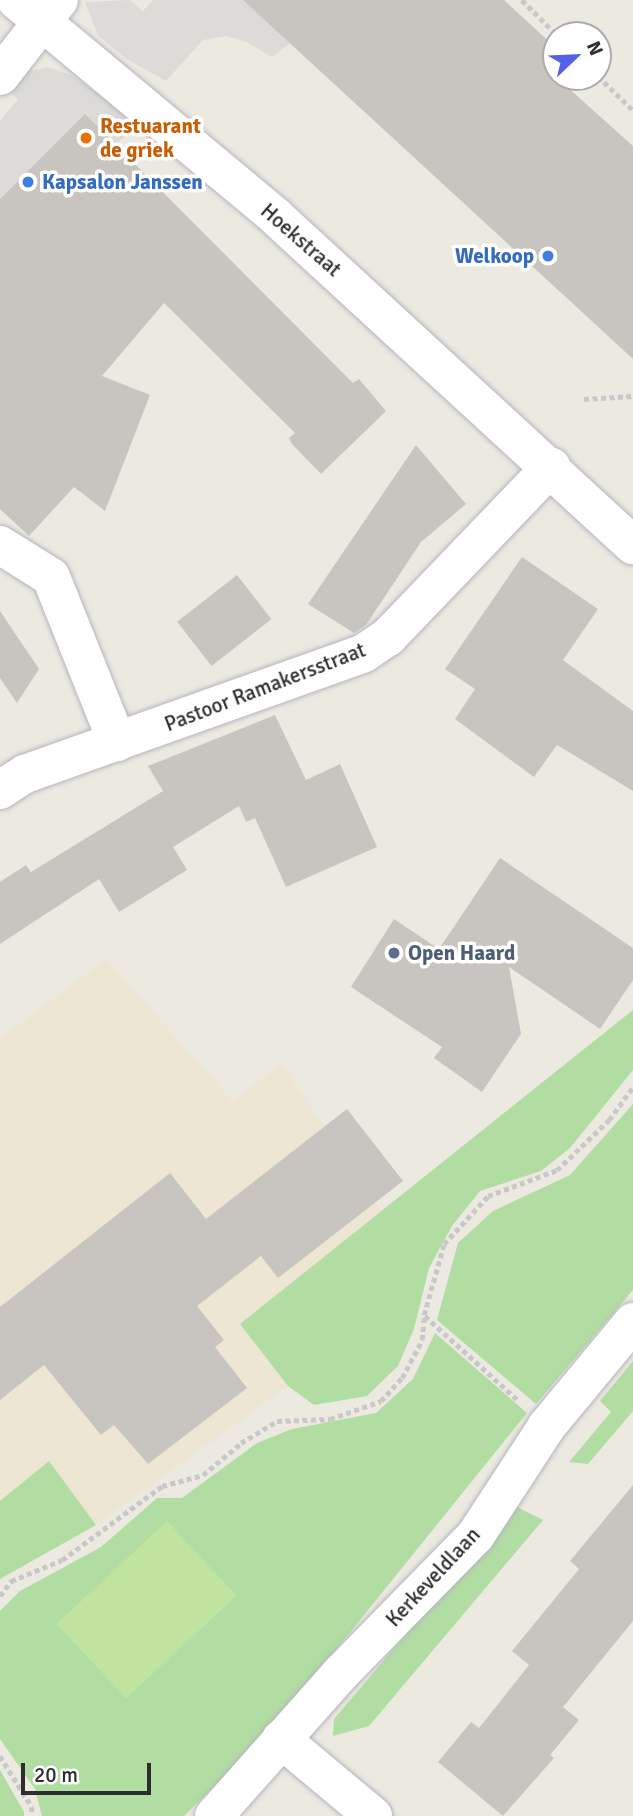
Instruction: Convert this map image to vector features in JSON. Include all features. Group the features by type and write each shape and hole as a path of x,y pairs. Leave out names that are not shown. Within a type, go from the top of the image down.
{"street":[{"path":"0,76 39,8"},
{"name":"Hoekstraat","path":"39,8 276,217 633,545"},
{"name":"Pastoor Ramakersstraat","path":"0,790 25,774 364,653 388,637 551,467"},
{"path":"0,545 51,578 117,742"},
{"name":"Kerkeveldlaan","path":"214,1816 281,1739 476,1535 547,1426 633,1322"},
{"path":"281,1739 373,1816"}],"path":[{"path":"522,0 543,21"},
{"path":"612,90 633,110"},
{"path":"583,399 633,396"},
{"path":"0,1596 11,1581 62,1560 162,1486 203,1475 241,1443 277,1421 330,1419 380,1401 402,1378 422,1340 424,1315 444,1244 488,1196 557,1170 609,1120 633,1087"},
{"path":"424,1315 547,1426"},
{"path":"0,1756 32,1807 32,1816"}],"shaded area":[{"path":"130,0 143,11 153,0 243,0 290,43 272,57 247,42 226,36 203,40 166,81 125,58 98,35 85,2"},
{"path":"47,67 72,75 136,122 116,145 85,115 0,199 0,121 18,99 7,89 23,73"},
{"path":"106,959 233,1102 281,1063 387,1220 241,1324 288,1386 96,1525 0,1579 0,1039"}],"green space":[{"path":"633,1010 633,1070 570,1148 541,1171 480,1191 452,1226 429,1268 414,1329 398,1366 367,1396 314,1405 288,1386 240,1324"},
{"path":"633,1104 633,1290 536,1404 437,1320 458,1243 493,1211 570,1175"},
{"path":"435,1333 527,1413 314,1677 236,1765 184,1816 42,1816 35,1789 0,1739 0,1611 20,1591 101,1547 157,1498 182,1498 257,1443 292,1429 376,1413 413,1379"},
{"path":"633,1361 633,1411 588,1464 569,1462 611,1412 600,1401"},
{"path":"49,1461 96,1525 0,1579 0,1501"},
{"path":"515,1506 543,1520 369,1726 333,1736 334,1719"},
{"path":"167,1521 237,1596 126,1699 57,1624"},
{"path":"0,1770 24,1812 24,1816 0,1816"}],"building":[{"path":"243,0 504,0 542,35 542,91 572,91 633,146 633,359"},
{"path":"85,114 353,383 359,379 386,411 321,474 292,444 289,438 295,433 164,303 102,376 150,395 105,511 74,487 29,536 0,509 0,199"},
{"path":"416,445 466,504 421,542 366,625 354,633 308,604"},
{"path":"522,557 598,609 563,660 633,711 633,791 557,745 534,777 455,719 475,689 445,669"},
{"path":"237,575 271,619 212,666 177,622"},
{"path":"0,611 39,669 17,703 0,678"},
{"path":"275,715 306,780 340,764 377,847 286,887 255,818 246,822 239,806 173,847 187,870 119,912 99,879 0,944 0,882 26,865 31,872 163,791 148,766"},
{"path":"500,858 633,948 633,980 600,1029 509,967 521,1034 482,1092 434,1058 442,1047 351,987 394,919 439,949"},
{"path":"347,1109 403,1181 278,1278 261,1256 197,1306 224,1340 215,1347 247,1388 148,1464 114,1425 101,1435 44,1365 0,1400 0,1307 170,1173 206,1219"},
{"path":"633,1485 633,1621 563,1707 579,1720 550,1755 554,1758 503,1816 438,1762 471,1722 479,1728 529,1665 512,1651 579,1569 570,1561"}],"place":[{"name":"Restuarant de griek","path":"86,138"},
{"name":"Kapsalon Janssen","path":"28,182"},
{"name":"Welkoop","path":"548,256"},
{"name":"Open Haard","path":"394,953"}]}
